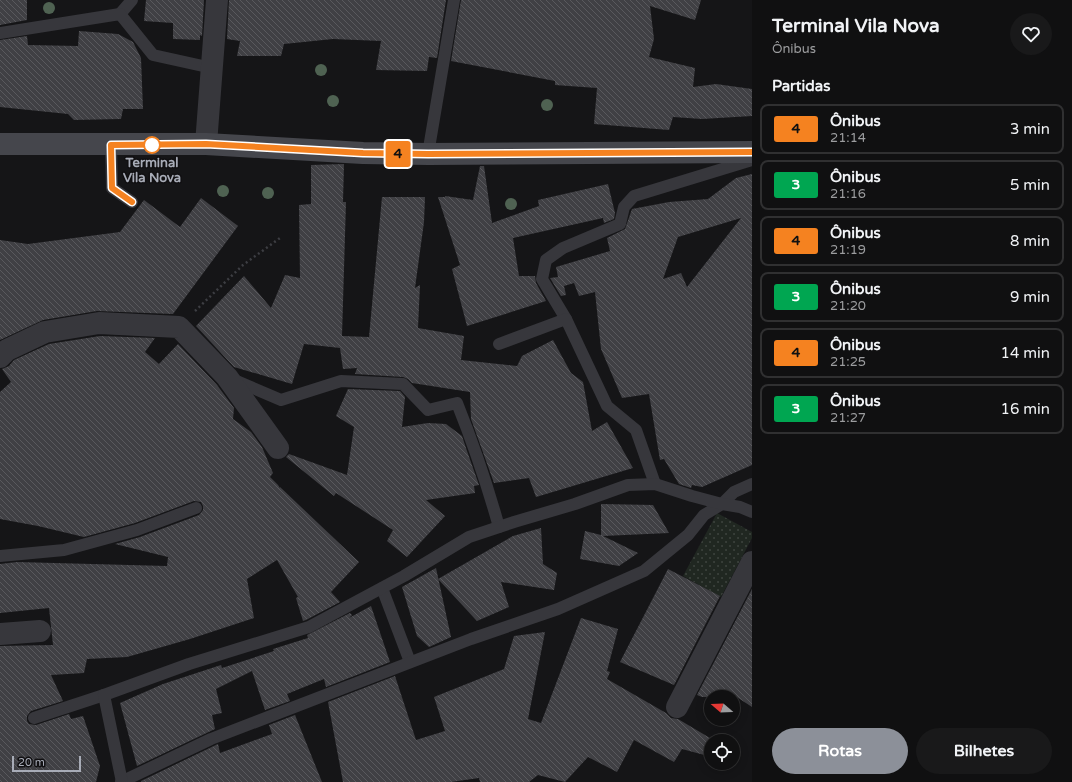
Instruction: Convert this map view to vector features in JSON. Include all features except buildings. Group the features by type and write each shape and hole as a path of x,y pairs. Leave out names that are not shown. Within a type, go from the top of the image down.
{"street":[{"path":"206,144 217,0"},
{"path":"0,144 206,144 363,153 428,154 752,152"},
{"path":"0,357 6,350 45,332 99,323 179,327 227,377 278,448"},
{"path":"677,707 752,562"},
{"path":"0,634 40,631"}],"lane":[{"path":"0,33 120,14 132,0"},
{"path":"428,154 454,0"},
{"path":"120,14 153,55 212,68"},
{"path":"111,145 112,188 132,202"},
{"path":"655,484 636,430 607,406 566,320 542,279 546,260 563,248 620,224 624,207 634,196 752,160"},
{"path":"499,344 566,320"},
{"path":"227,377 281,400 341,381 403,384 428,410 457,403 485,476 499,527"},
{"path":"34,718 104,695 189,664 309,627 382,588 469,537 575,504 628,485 655,484 722,504 740,506 752,512"},
{"path":"104,695 121,782 211,739 471,639 558,609 644,570 688,535 704,515 722,504 734,492 752,484"},
{"path":"0,556 64,550 137,530 196,508"},
{"path":"382,588 410,662"}],"path":[{"path":"179,327 243,265 280,238"}],"shaded area":[{"path":"717,513 752,532 752,538 721,597 683,576"}],"bus line":[{"name":"4","path":"132,202 112,188 111,145 206,144 363,153 428,154 752,152"}],"place":[{"name":"Terminal Vila Nova","path":"152,145"}]}
